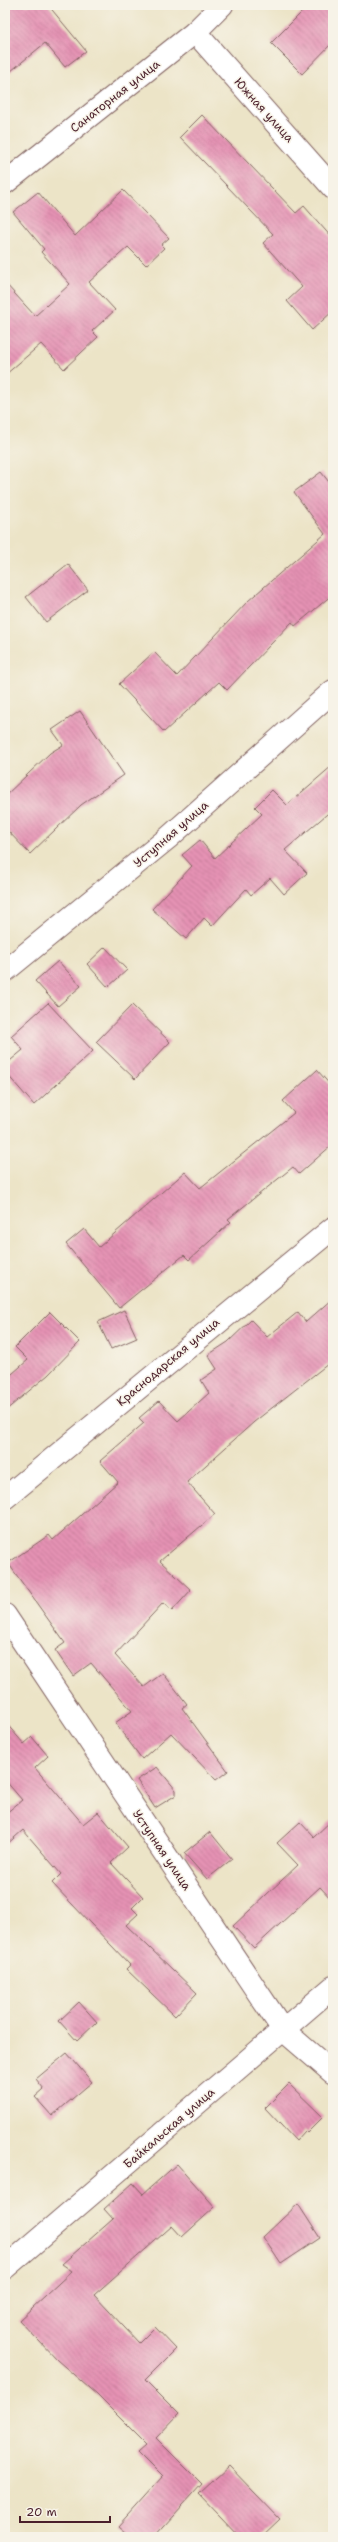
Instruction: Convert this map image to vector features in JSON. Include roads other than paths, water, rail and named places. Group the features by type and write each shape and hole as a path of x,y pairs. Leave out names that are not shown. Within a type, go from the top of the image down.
{"street":[{"name":"Санаторная улица","path":"5,183 195,32 222,5"},
{"name":"Южная улица","path":"195,32 333,188"},
{"name":"Уступная улица","path":"5,971 168,838 333,691"},
{"name":"Краснодарская улица","path":"5,1498 333,1228"},
{"name":"Уступная улица","path":"5,1615 283,2030 333,2073"},
{"name":"Байкальская улица","path":"5,2268 333,1987"}]}
